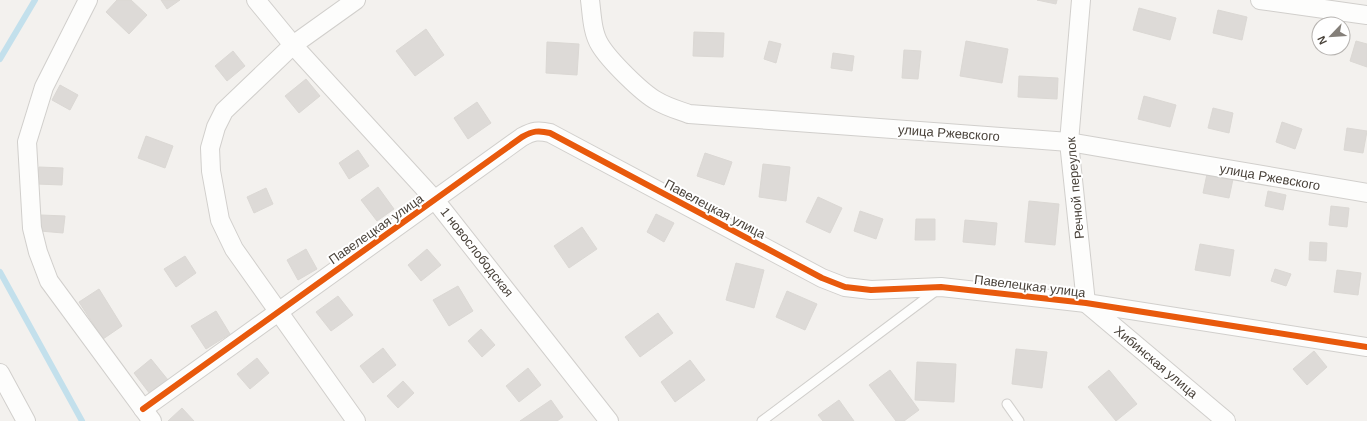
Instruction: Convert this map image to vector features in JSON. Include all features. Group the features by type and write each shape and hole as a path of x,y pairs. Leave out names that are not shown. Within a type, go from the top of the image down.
{"street":[{"path":"88,0 44,87 27,142 32,228 38,252 49,281 148,415"},
{"name":"1 новослободская","path":"256,0 293,44 435,200 609,421"},
{"path":"356,0 293,44 224,111 216,127 210,148 211,171 220,220 234,249 277,312 356,421"},
{"name":"улица Ржевского","path":"590,0 594,30 600,45 607,55 625,74 656,100 689,114 1069,142 1367,194"},
{"name":"Речной переулок","path":"1081,0 1069,142 1086,303"},
{"path":"1260,0 1367,16"},
{"name":"Павелецкая улица","path":"148,415 277,312 522,137 535,130 550,133 822,278 844,287 871,290 942,287 1086,303 1367,347"},
{"name":"Хибинская улица","path":"1086,303 1226,421"},
{"path":"0,373 26,421"}],"lane":[{"path":"762,421 942,287"},
{"path":"1007,404 1019,421"}],"building":[{"path":"117,0 131,0 147,15 129,34 106,12"},
{"path":"161,0 180,0 167,9"},
{"path":"1037,0 1057,0 1056,4"},
{"path":"1139,8 1176,18 1170,40 1133,30"},
{"path":"1218,10 1247,17 1242,40 1213,33"},
{"path":"426,29 444,55 415,76 396,51"},
{"path":"694,32 724,33 723,57 693,56"},
{"path":"769,41 781,44 776,63 764,59"},
{"path":"966,41 1008,49 1002,83 960,76"},
{"path":"1356,41 1367,44 1367,67 1350,61"},
{"path":"547,42 579,44 577,75 546,73"},
{"path":"904,50 921,51 918,79 902,78"},
{"path":"233,51 245,66 227,81 215,66"},
{"path":"833,53 854,56 852,71 831,68"},
{"path":"1019,76 1058,78 1057,99 1018,97"},
{"path":"306,79 320,96 299,113 285,96"},
{"path":"60,85 78,95 70,110 52,100"},
{"path":"1144,96 1176,105 1170,127 1138,119"},
{"path":"477,102 491,123 468,139 454,118"},
{"path":"1213,108 1233,113 1229,133 1208,128"},
{"path":"1282,122 1302,129 1295,149 1276,142"},
{"path":"1347,128 1367,131 1363,153 1344,150"},
{"path":"146,136 173,146 165,168 138,158"},
{"path":"358,150 369,166 349,179 339,163"},
{"path":"705,153 732,162 724,185 697,176"},
{"path":"763,164 790,167 786,201 759,197"},
{"path":"39,167 63,168 62,185 37,184"},
{"path":"1207,174 1233,179 1229,198 1203,193"},
{"path":"378,187 394,209 377,221 361,200"},
{"path":"266,188 273,204 254,213 247,197"},
{"path":"1268,191 1286,195 1283,210 1265,206"},
{"path":"818,197 842,208 830,233 806,222"},
{"path":"1029,201 1059,204 1055,245 1025,242"},
{"path":"1331,206 1349,208 1347,227 1329,225"},
{"path":"860,211 883,219 876,239 854,231"},
{"path":"656,214 674,223 664,242 647,232"},
{"path":"41,215 65,216 63,233 40,231"},
{"path":"916,219 935,219 935,240 915,240"},
{"path":"965,220 997,223 995,245 963,242"},
{"path":"582,227 597,249 569,268 554,246"},
{"path":"1310,242 1327,243 1326,261 1309,260"},
{"path":"1200,244 1234,250 1230,276 1195,270"},
{"path":"306,249 317,269 298,280 287,260"},
{"path":"427,249 441,265 421,281 408,265"},
{"path":"185,256 196,273 176,287 164,269"},
{"path":"736,263 764,270 754,308 726,300"},
{"path":"1275,269 1291,274 1286,286 1271,281"},
{"path":"1337,270 1361,273 1358,295 1334,292"},
{"path":"458,286 473,311 449,326 433,300"},
{"path":"99,289 122,326 103,339 79,302"},
{"path":"787,291 817,304 805,330 776,317"},
{"path":"338,296 353,315 331,331 316,312"},
{"path":"216,311 230,334 206,349 191,326"},
{"path":"658,313 673,333 640,357 625,337"},
{"path":"481,329 495,345 482,357 468,341"},
{"path":"383,348 396,365 373,383 360,366"},
{"path":"1016,349 1047,352 1042,388 1012,384"},
{"path":"1314,351 1327,367 1307,385 1293,369"},
{"path":"257,358 269,373 250,389 237,374"},
{"path":"151,359 168,380 150,394 134,373"},
{"path":"690,360 705,380 675,402 661,382"},
{"path":"917,362 956,364 954,402 915,400"},
{"path":"528,368 541,385 519,402 506,386"},
{"path":"890,370 919,410 904,421 896,421 869,385"},
{"path":"1109,370 1137,404 1116,421 1088,387"},
{"path":"403,381 414,393 398,408 387,396"},
{"path":"551,400 563,417 557,421 520,421"},
{"path":"839,400 854,421 823,421 818,415"},
{"path":"182,408 194,421 168,421"}],"waterway":[{"path":"0,59 35,0"},
{"path":"0,272 82,421"}],"cycle path":[{"path":"143,409 522,137 539,131 550,133 822,278 845,287 871,290 941,287 1086,303 1367,347"}]}
